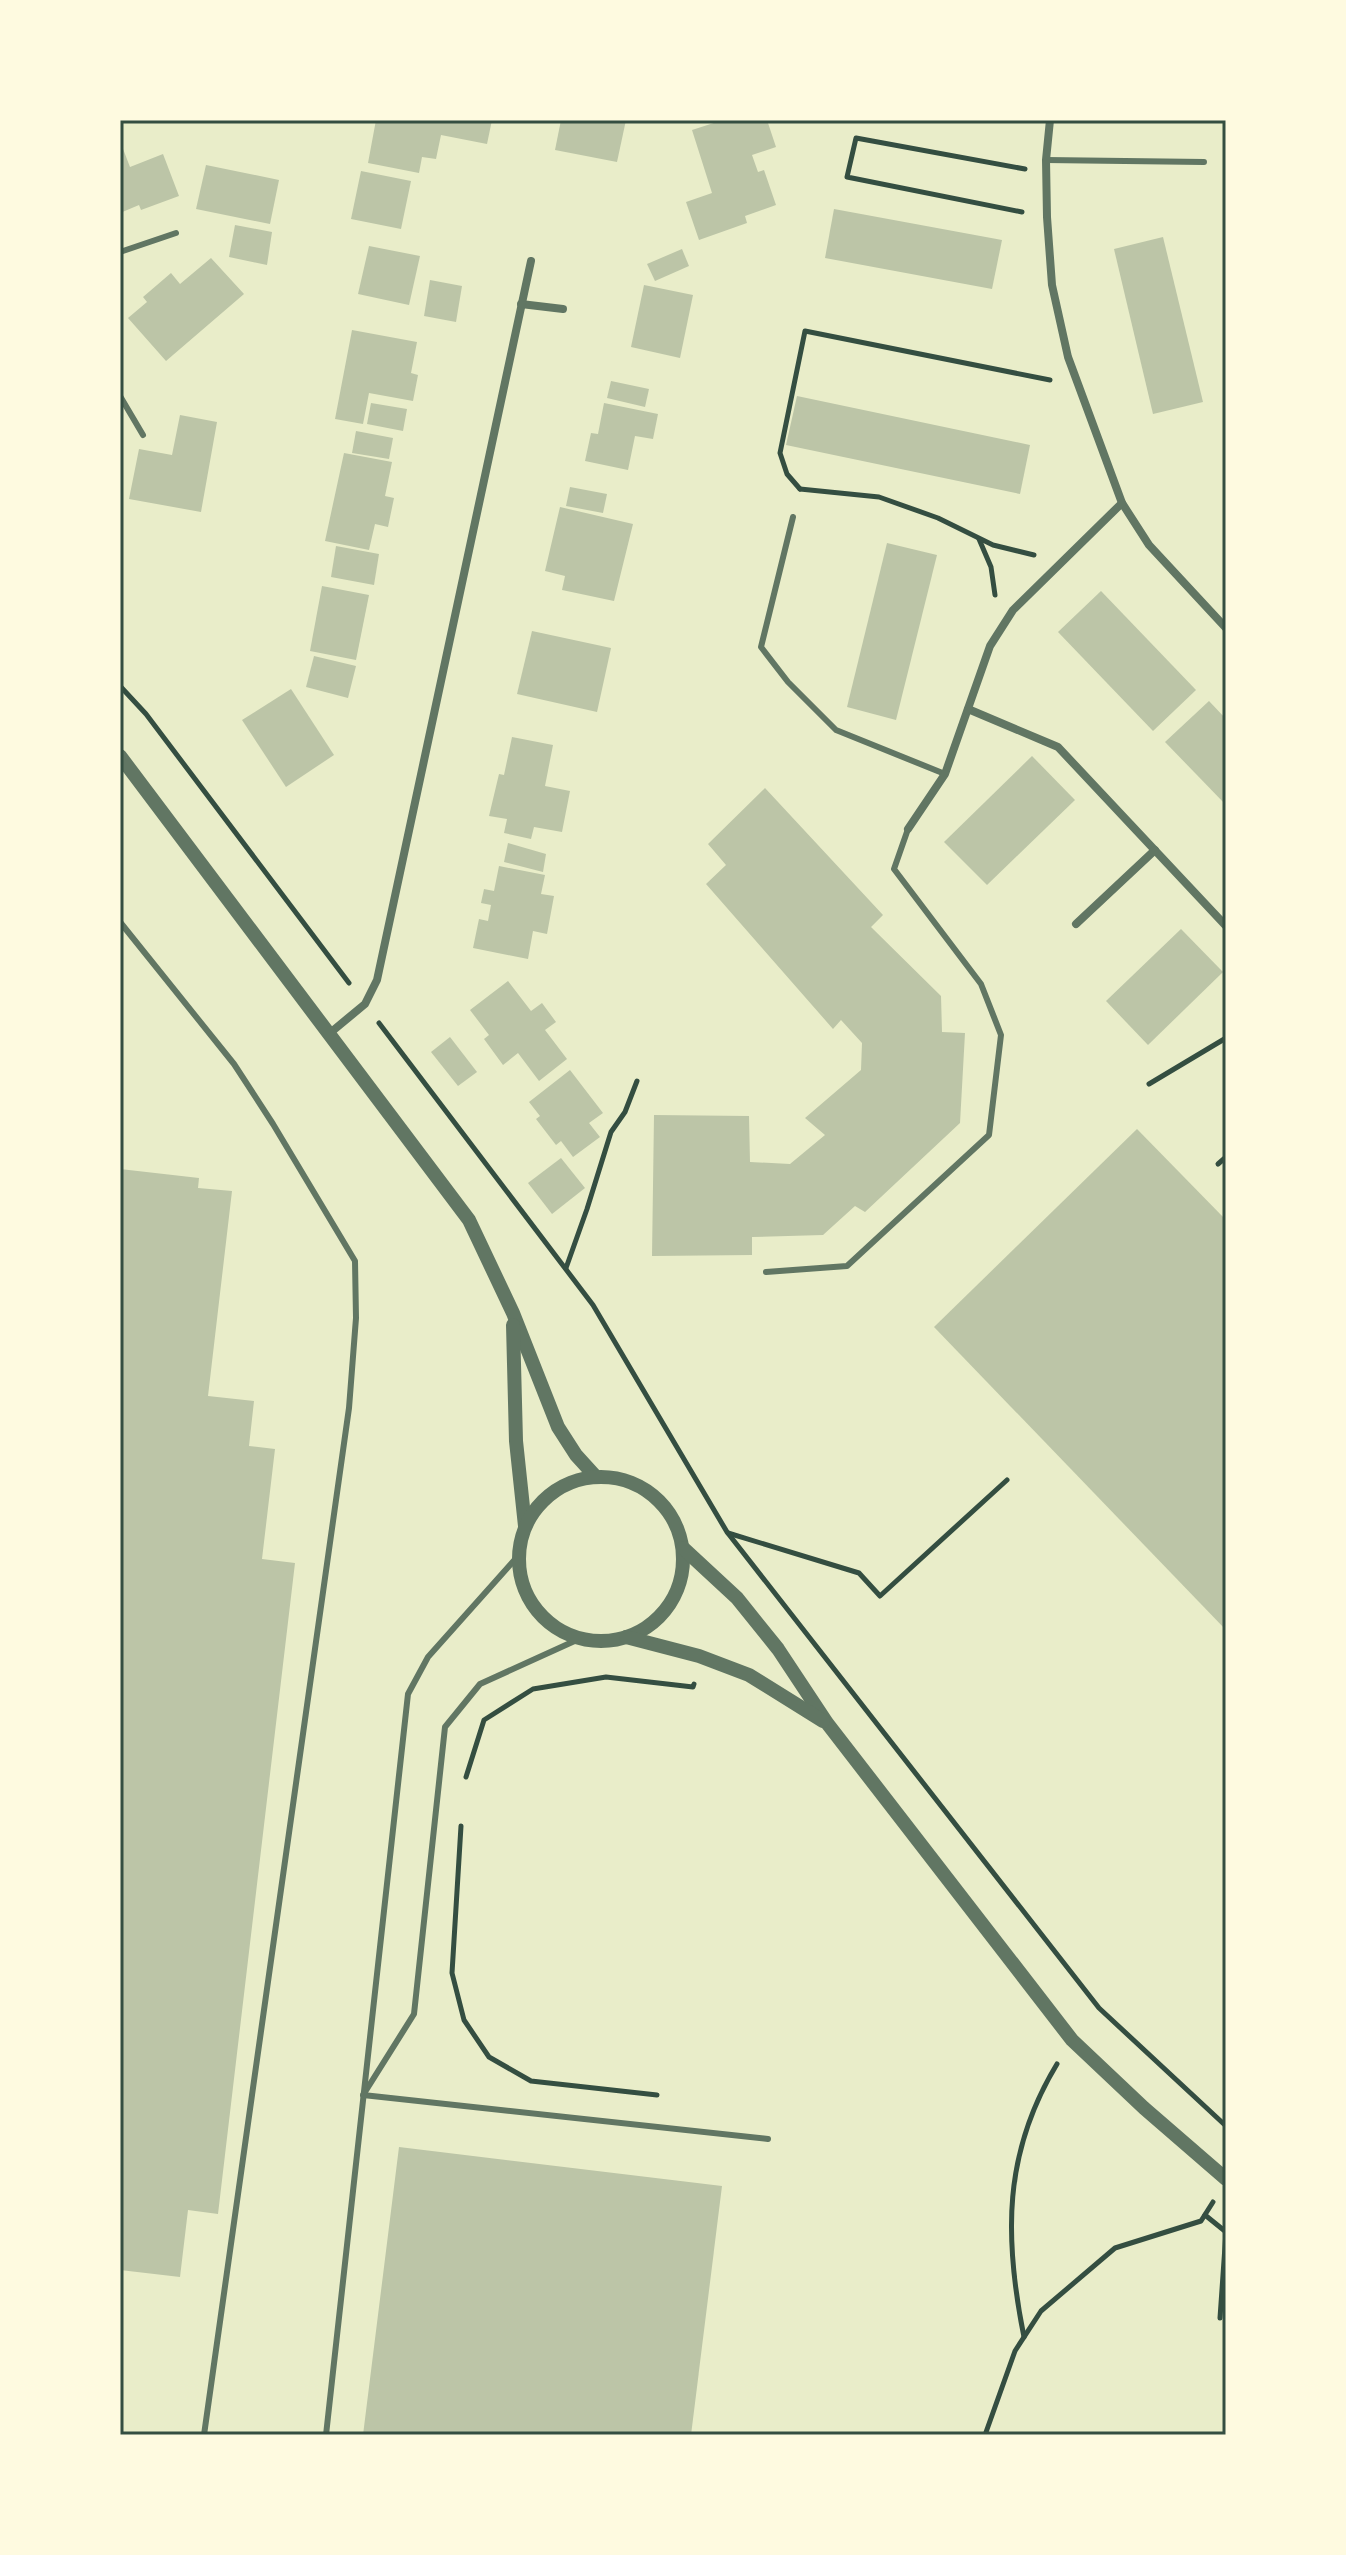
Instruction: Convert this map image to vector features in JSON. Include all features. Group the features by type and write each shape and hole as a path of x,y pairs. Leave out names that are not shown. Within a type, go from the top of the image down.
{"street":[{"path":"1050,120 1045,173 1052,285 1068,357 1078,386 1122,503 1149,545 1226,628"},
{"path":"330,1033 365,1004 377,980 531,261"},
{"path":"521,304 563,309"},
{"path":"908,829 945,774 990,646 1013,610 1122,503"},
{"path":"968,709 1058,747 1226,926"},
{"path":"120,756 469,1220 513,1313 558,1427 576,1455 596,1477"},
{"path":"1076,924 1155,850"},
{"path":"513,1313 516,1441 525,1526"},
{"path":"596,1477 621,1478 643,1488 663,1504 676,1524 683,1548 682,1576 671,1603 652,1624 626,1637 603,1642 579,1639 554,1627 534,1608 522,1583 518,1556 525,1526 537,1507 554,1492 574,1481 596,1477"},
{"path":"683,1548 737,1598 778,1649 827,1723 1072,2040 1226,2179"},
{"path":"626,1637 699,1656 749,1675 827,1723"}],"lane":[{"path":"1046,160 1204,162"},
{"path":"120,252 176,233"},
{"path":"120,396 143,435"},
{"path":"793,517 761,647 788,682 836,730 945,774"},
{"path":"766,1272 847,1266 989,1135 1001,1035 981,984 894,869 908,829"},
{"path":"120,922 234,1064 355,1261 356,1318 349,1408 204,2435"},
{"path":"326,2435 408,1694 428,1657 518,1556"},
{"path":"363,2095 414,2014 445,1727 480,1684 579,1639"},
{"path":"363,2095 768,2139"}],"path":[{"path":"1045,173 856,138 847,177 1047,217"},
{"path":"1062,561 993,545 938,518 879,497 800,489 787,474 780,453 805,331 1078,386"},
{"path":"793,517 800,489"},
{"path":"979,538 991,567 996,600 996,637"},
{"path":"120,686 146,714 593,1305 727,1532 1099,2008 1226,2126"},
{"path":"1149,1084 1226,1038"},
{"path":"565,1269 611,1132 625,1112 637,1081"},
{"path":"1218,1164 1226,1157"},
{"path":"727,1532 859,1573 880,1596 1007,1480"},
{"path":"737,1598 761,1574"},
{"path":"464,1781 484,1720 533,1689 606,1677 693,1687 699,1656"},
{"path":"461,1825 452,1973 464,2020 489,2057 531,2081 657,2095"},
{"path":"1024,2337 1009,2233 1015,2175 1030,2119 1047,2081 1072,2040"},
{"path":"985,2435 1015,2351 1041,2311 1115,2248 1201,2221 1205,2215 1226,2232 1220,2318"}],"building":[{"path":"376,120 492,120 487,144 441,135 436,159 422,157 419,173 368,163"},
{"path":"561,120 626,120 617,162 555,150"},
{"path":"723,120 767,120 776,147 752,155 758,172 764,170 776,205 745,216 747,223 699,240 686,202 712,193 692,130"},
{"path":"120,141 130,167 163,154 179,196 141,210 139,205 120,213"},
{"path":"206,165 279,180 270,224 196,209"},
{"path":"361,171 411,181 401,229 351,219"},
{"path":"834,209 1002,240 992,289 825,258"},
{"path":"235,225 272,232 267,265 229,257"},
{"path":"1163,237 1203,402 1153,414 1114,249"},
{"path":"369,246 420,256 409,305 358,294"},
{"path":"682,249 689,266 655,281 647,264"},
{"path":"211,258 244,294 166,361 128,318 147,302 143,297 171,273 180,284"},
{"path":"430,280 462,286 456,322 424,316"},
{"path":"644,285 693,295 680,358 631,347"},
{"path":"352,330 417,342 411,373 418,375 413,401 369,393 363,424 335,419"},
{"path":"611,381 649,389 645,407 607,398"},
{"path":"797,396 1030,445 1020,494 786,445"},
{"path":"371,403 407,409 403,431 367,424"},
{"path":"604,403 658,414 653,439 635,436 628,470 585,461 591,433 598,434"},
{"path":"180,415 217,422 201,512 129,499 139,449 172,455"},
{"path":"356,431 393,438 389,459 352,453"},
{"path":"344,453 392,462 385,496 394,498 388,527 375,524 369,550 325,541"},
{"path":"570,487 607,494 603,513 566,506"},
{"path":"560,507 633,524 614,601 562,590 565,576 545,571"},
{"path":"887,543 937,555 896,720 847,707"},
{"path":"336,546 379,554 374,585 331,577"},
{"path":"322,586 369,595 356,660 310,651"},
{"path":"1101,591 1196,690 1153,731 1058,632"},
{"path":"532,631 611,648 597,712 517,694"},
{"path":"314,656 356,666 348,698 306,687"},
{"path":"291,689 334,755 286,787 242,720"},
{"path":"1209,701 1226,719 1226,805 1165,742"},
{"path":"512,737 553,745 545,786 570,791 562,832 534,827 531,839 504,833 507,819 489,816 499,774 504,775"},
{"path":"1032,756 1075,800 987,885 944,842"},
{"path":"765,788 883,915 871,927 941,996 942,1032 965,1033 960,1123 865,1212 855,1206 823,1235 752,1237 752,1255 652,1256 654,1115 749,1116 750,1162 790,1164 825,1135 805,1118 861,1070 862,1043 841,1020 833,1029 706,884 726,865 708,844"},
{"path":"508,843 546,854 543,872 504,862"},
{"path":"499,866 545,875 541,894 554,896 547,934 533,931 528,959 473,948 479,919 488,921 491,905 481,903 484,889 494,891"},
{"path":"1181,929 1223,972 1148,1045 1106,1001"},
{"path":"508,981 531,1011 542,1003 556,1022 545,1030 567,1059 539,1081 518,1053 503,1065 484,1039 489,1035 470,1010"},
{"path":"450,1037 477,1072 458,1086 431,1052"},
{"path":"570,1070 603,1113 589,1123 600,1137 573,1157 561,1141 556,1145 536,1119 540,1116 529,1102"},
{"path":"1137,1129 1226,1220 1226,1630 934,1327"},
{"path":"561,1158 585,1188 552,1214 528,1183"},
{"path":"120,1169 199,1178 198,1188 232,1191 208,1396 254,1401 249,1446 275,1449 262,1559 295,1563 218,2214 188,2210 180,2277 120,2270"},
{"path":"399,2147 722,2186 691,2435 363,2435"}]}
